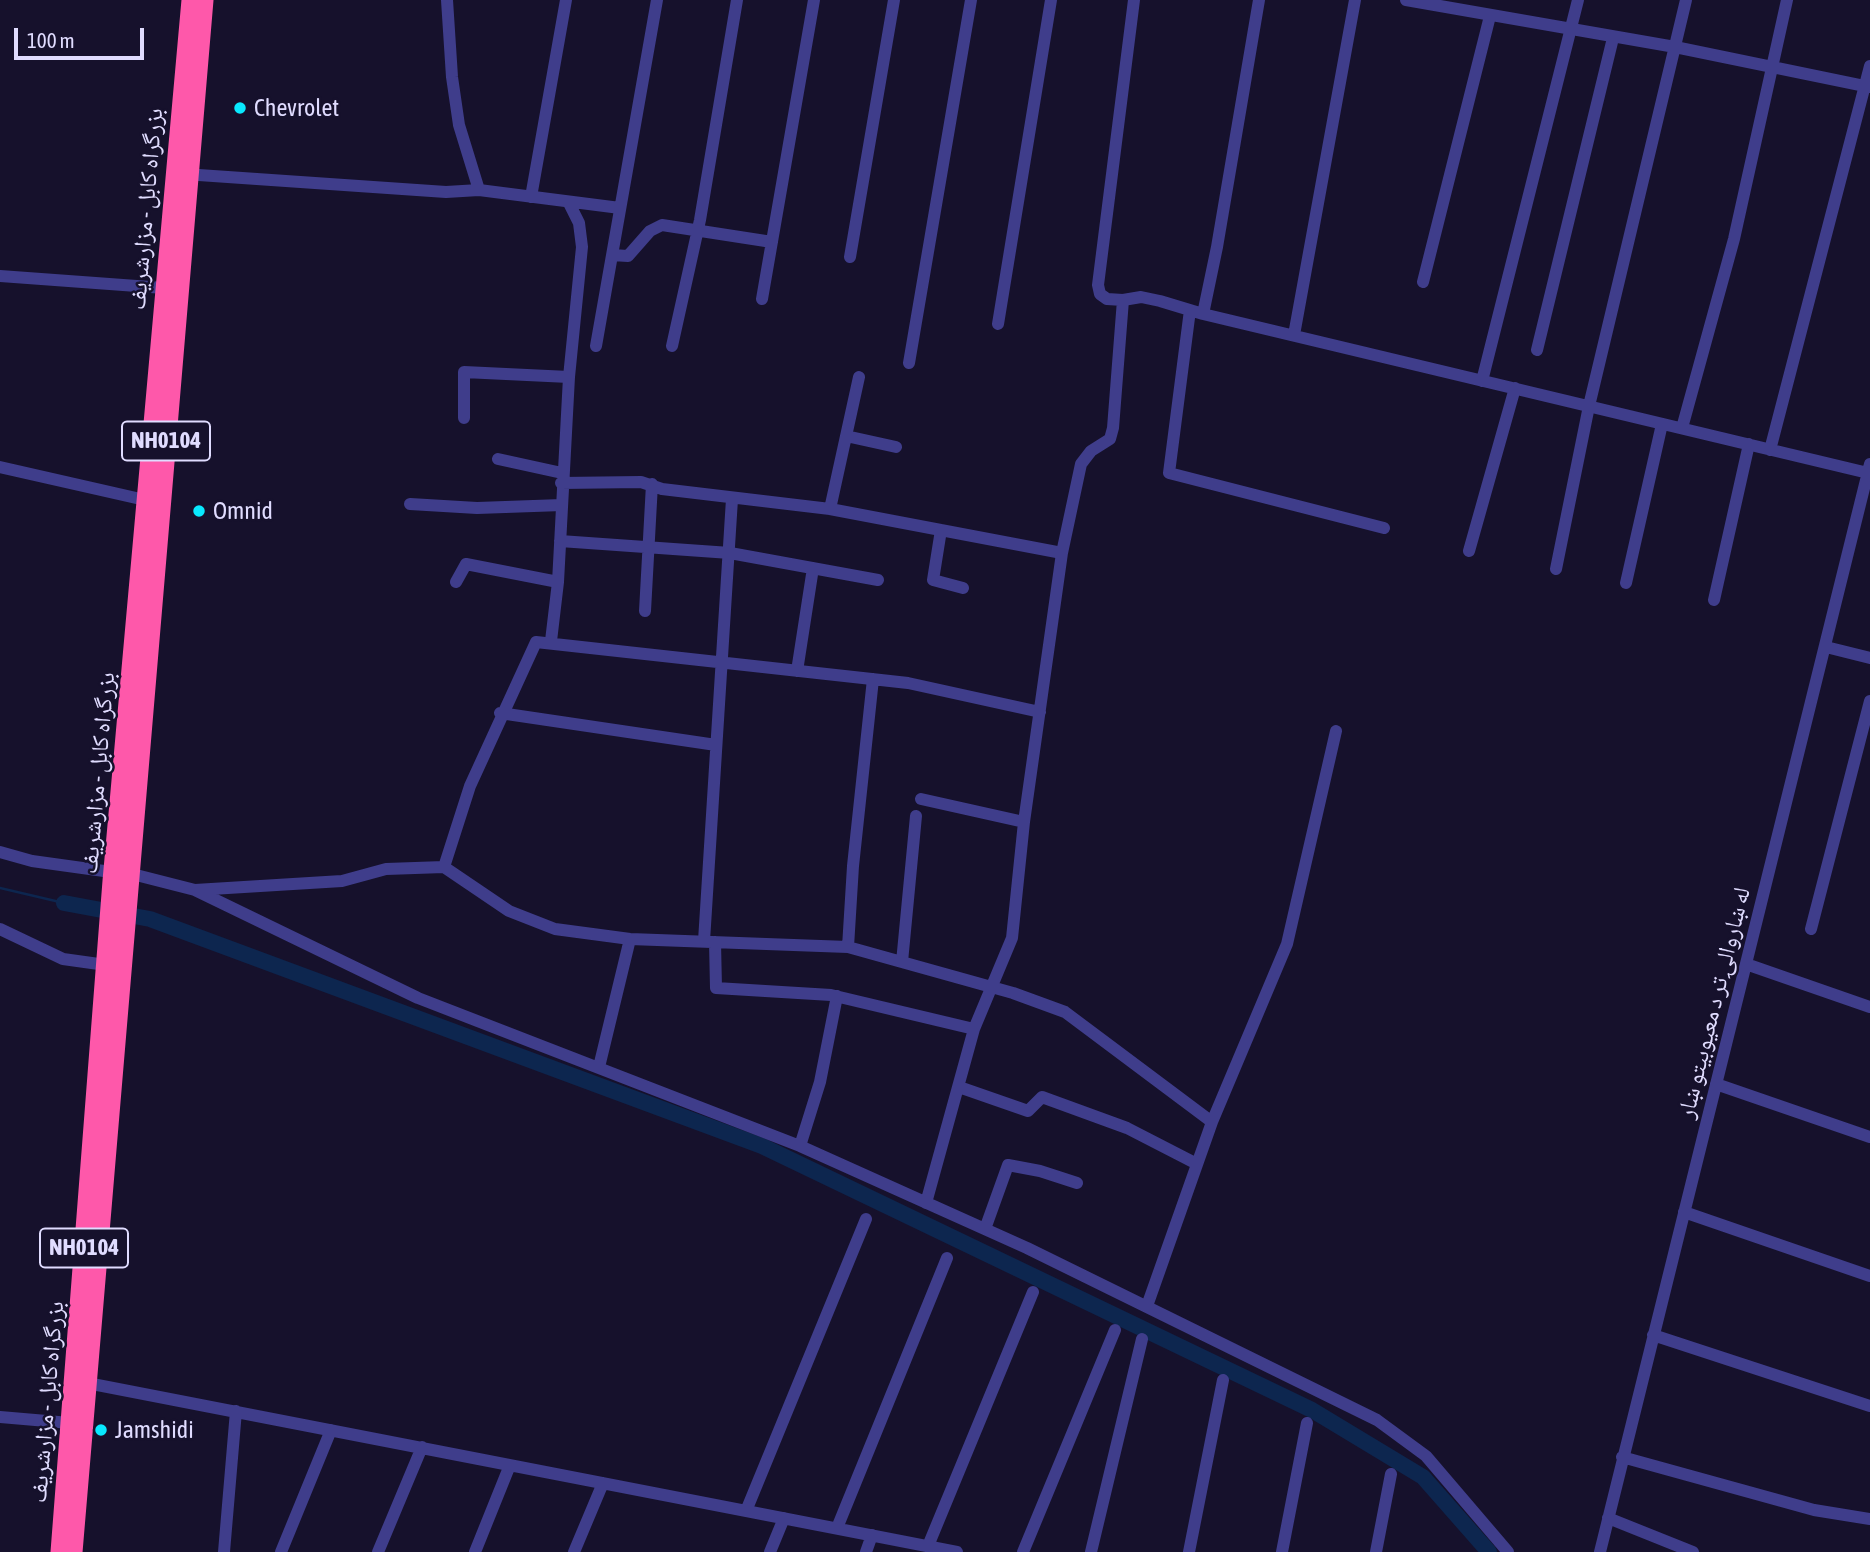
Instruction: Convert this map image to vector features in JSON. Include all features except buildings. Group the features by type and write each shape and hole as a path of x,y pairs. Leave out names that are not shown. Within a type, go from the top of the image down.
{"highway":[{"name":"بزرگراه کابل - مزارشریف","path":"60,1552 70,1423 80,1382 181,174 191,0"},
{"name":"بزرگراه کابل - مزارشریف","path":"121,877 125,759 164,288 204,0"},
{"name":"بزرگراه کابل - مزارشریف","path":"73,1552 80,1382 106,965 116,944"}],"street":[{"path":"447,0 452,77 459,125 479,190"},
{"path":"531,197 566,0"},
{"path":"596,346 657,0"},
{"path":"672,346 697,229 737,0"},
{"path":"762,299 814,0"},
{"path":"850,257 894,0"},
{"path":"909,363 971,0"},
{"path":"998,324 1051,0"},
{"path":"1134,0 1098,285 1100,294 1107,299 1141,297 1770,450 1869,469"},
{"path":"1259,0 1217,247 1197,312 1168,473 1384,528"},
{"path":"1294,335 1354,0"},
{"path":"1406,0 1571,31 1675,47 1867,87"},
{"path":"1482,381 1578,0"},
{"path":"1556,569 1589,406 1686,0"},
{"path":"1682,428 1734,239 1787,0"},
{"path":"1423,282 1490,16"},
{"path":"1537,350 1613,38"},
{"path":"1770,450 1867,87 1870,66"},
{"path":"181,174 446,192 479,190 620,208"},
{"path":"551,641 558,582 569,377 582,247 579,223 569,203"},
{"path":"612,255 628,256 657,226 697,229 772,242"},
{"path":"0,276 164,288"},
{"path":"926,1203 974,1029 1012,938 1024,822 1062,553 1081,464 1091,451 1110,439 1113,428 1124,300"},
{"path":"464,418 464,372 569,377"},
{"path":"830,509 859,377"},
{"path":"1469,551 1515,388"},
{"path":"1626,583 1662,424"},
{"path":"846,436 896,447"},
{"path":"1714,600 1749,444"},
{"path":"498,459 562,478 652,484 662,489 732,499 830,509 1062,553"},
{"path":"0,467 145,500"},
{"name":"له ښاروالۍ تر د معیوبیتو ښار","path":"1600,1552 1869,469"},
{"path":"645,611 652,484"},
{"path":"732,499 716,745 709,942 716,988 837,996 974,1029"},
{"path":"410,504 477,508 562,505"},
{"path":"941,530 933,580 963,588"},
{"path":"560,541 730,553 878,579"},
{"path":"456,582 466,564 558,582"},
{"path":"797,671 813,568"},
{"path":"444,867 470,786 500,713 534,643 551,641 908,683 1040,712"},
{"path":"1826,647 1870,658"},
{"path":"848,947 853,866 873,679"},
{"path":"1811,929 1870,701"},
{"path":"500,713 716,745"},
{"path":"1147,1306 1212,1122 1287,944 1336,732"},
{"path":"921,799 1024,822"},
{"path":"902,962 916,816"},
{"path":"0,852 32,861 195,890 342,881 386,869 444,867 509,911 555,929 630,939 848,947 1065,1012 1212,1122"},
{"path":"195,890 418,998 800,1146 985,1229 1377,1420 1426,1456 1508,1552"},
{"path":"0,929 63,959 106,965"},
{"path":"599,1067 630,939"},
{"path":"1746,964 1870,1007"},
{"path":"800,1146 820,1082 837,996"},
{"path":"1716,1084 1870,1137"},
{"path":"959,1087 1028,1111 1042,1097 1127,1128 1197,1164"},
{"path":"985,1229 1008,1165 1040,1171 1077,1183"},
{"path":"1684,1212 1870,1276"},
{"path":"746,1511 866,1219"},
{"path":"837,1528 947,1258"},
{"path":"928,1546 1033,1292"},
{"path":"1023,1552 1115,1330"},
{"path":"1653,1335 1870,1406"},
{"path":"1091,1552 1142,1339"},
{"path":"1189,1552 1223,1380"},
{"path":"80,1382 957,1552"},
{"path":"224,1552 236,1411"},
{"path":"0,1418 70,1423"},
{"path":"1282,1552 1307,1423"},
{"path":"281,1552 331,1430"},
{"path":"379,1552 422,1447"},
{"path":"1622,1457 1814,1510 1870,1519"},
{"path":"475,1552 510,1465"},
{"path":"1377,1552 1391,1474"},
{"path":"574,1552 603,1483"},
{"path":"770,1552 784,1518"},
{"path":"1608,1518 1693,1552"},
{"path":"866,1552 873,1535"}],"waterway":[{"path":"0,888 64,903"},
{"path":"64,903 150,919 762,1146 1312,1410 1423,1477 1489,1552"}],"place":[{"name":"Chevrolet","path":"240,108"},
{"name":"Omnid","path":"199,511"},
{"name":"Jamshidi","path":"101,1430"}]}
